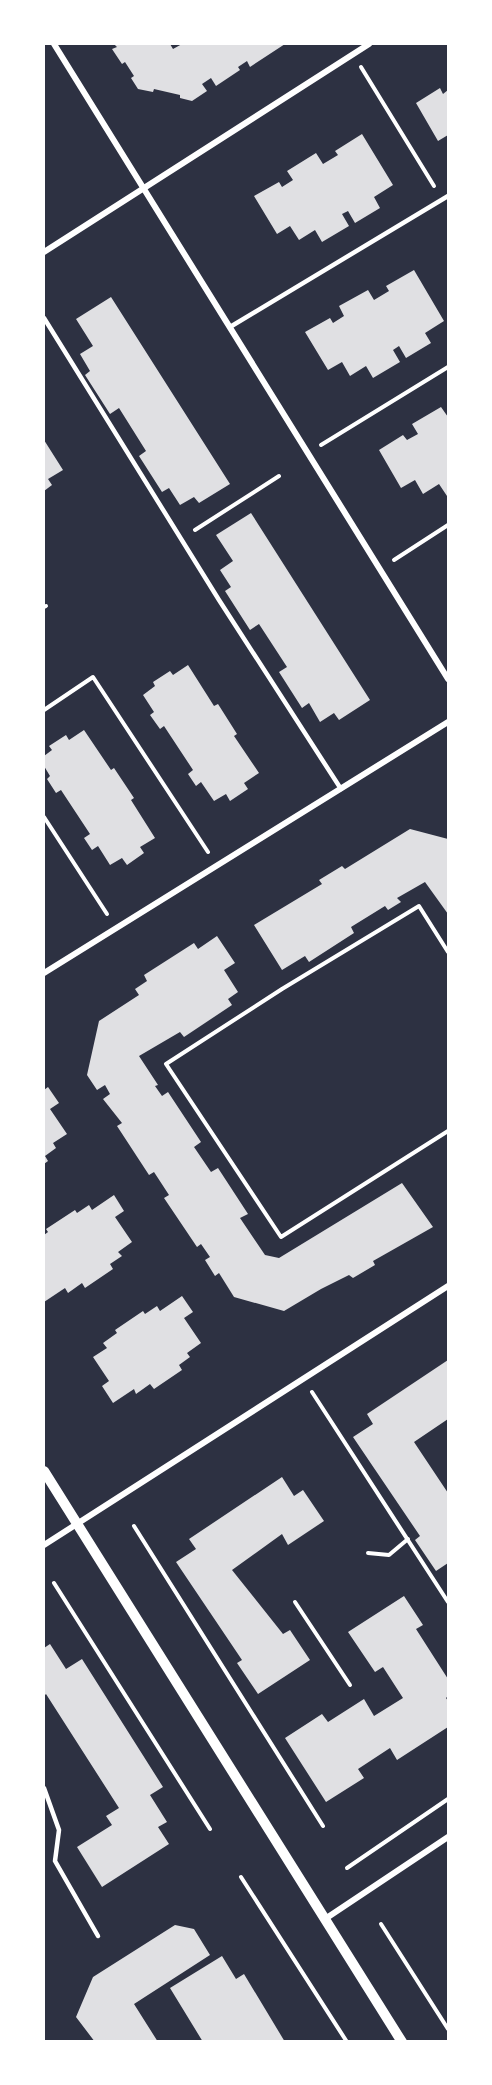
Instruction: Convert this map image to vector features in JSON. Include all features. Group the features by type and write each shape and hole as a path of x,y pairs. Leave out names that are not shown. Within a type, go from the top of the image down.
{"street":[{"path":"54,44 448,679"},
{"path":"44,252 369,44"},
{"path":"44,973 448,722"},
{"path":"44,1545 448,1286"},
{"path":"44,1471 402,2042"},
{"path":"326,1919 448,1837"}],"lane":[{"path":"230,327 448,196"},
{"path":"44,318 341,789"},
{"path":"44,1788 59,1830 56,1861 98,1936"}],"path":[{"path":"353,54 442,199"},
{"path":"308,453 448,367"},
{"path":"182,538 279,476"},
{"path":"380,569 448,525"},
{"path":"44,710 93,677 217,866"},
{"path":"44,817 116,928"},
{"path":"448,952 419,906 282,989 165,1064 280,1237 448,1131"},
{"path":"303,1379 448,1602"},
{"path":"134,1526 323,1826"},
{"path":"368,1553 389,1555 408,1539"},
{"path":"54,1582 210,1829"},
{"path":"295,1602 350,1685"},
{"path":"347,1868 448,1799"},
{"path":"241,1877 347,2042"},
{"path":"381,1924 448,2029"}],"building":[{"path":"114,44 170,44 173,49 182,44 285,44 250,67 247,61 238,67 240,70 216,86 211,78 202,84 207,91 192,101 180,98 180,95 154,89 153,92 138,89 131,78 134,76 125,62 122,64 112,49 117,47"},
{"path":"440,88 443,94 448,90 448,135 438,141 416,103"},
{"path":"362,134 393,185 374,197 380,208 355,223 348,211 342,214 349,226 322,242 315,230 299,240 290,226 277,234 254,196 279,182 282,187 293,180 287,171 316,153 323,164 338,155 335,151"},
{"path":"414,270 444,321 425,333 431,343 406,358 399,346 393,350 400,362 373,378 366,366 350,376 342,362 328,370 305,332 330,318 333,323 344,316 339,306 368,290 374,300 389,291 386,286"},
{"path":"111,297 230,484 199,503 194,497 180,505 169,488 162,492 139,456 146,451 119,408 110,414 85,375 90,371 80,354 93,346 76,319"},
{"path":"441,407 448,417 448,495 439,484 423,494 415,480 401,488 379,450 403,435 407,440 418,434 412,424"},
{"path":"44,440 63,470 48,479 52,485 44,491"},
{"path":"251,513 370,700 339,720 334,713 320,722 309,703 302,708 279,672 287,667 259,624 250,630 225,591 231,587 220,570 233,561 216,535"},
{"path":"188,665 214,706 218,704 237,734 234,736 259,773 244,783 248,789 230,801 226,794 214,801 201,782 196,786 188,774 193,770 164,726 160,729 150,715 154,712 143,695 155,686 153,682 170,671 173,675"},
{"path":"84,730 111,770 114,768 134,798 131,800 155,838 140,847 144,853 127,865 122,858 110,865 98,846 92,850 84,838 90,834 61,790 56,793 47,779 50,776 44,766 44,756 52,750 49,746 66,735 69,740"},
{"path":"410,829 448,839 448,914 425,882 397,898 401,902 388,910 385,906 351,927 354,933 309,962 305,956 282,970 254,925 322,884 319,880 342,866 345,869"},
{"path":"217,936 235,963 224,970 238,992 228,999 232,1005 184,1037 180,1032 139,1056 158,1085 155,1086 162,1096 168,1092 201,1142 194,1147 211,1172 218,1168 248,1214 240,1218 265,1255 279,1258 402,1183 433,1227 373,1261 375,1265 353,1278 349,1275 284,1311 234,1297 219,1273 215,1276 205,1260 210,1257 201,1244 197,1247 164,1198 169,1195 154,1172 149,1175 117,1126 122,1123 103,1099 110,1094 105,1085 97,1090 87,1075 99,1021 139,995 135,989 147,981 144,975 194,943 198,949"},
{"path":"48,1087 59,1103 50,1109 67,1134 53,1143 56,1148 45,1156 48,1161 44,1164 44,1090"},
{"path":"114,1195 124,1211 115,1217 132,1242 118,1252 122,1256 110,1264 113,1269 85,1288 82,1283 68,1293 65,1288 44,1302 44,1235 48,1232 46,1229 75,1210 77,1213 89,1205 92,1210"},
{"path":"182,1296 193,1312 184,1318 201,1343 187,1353 190,1357 179,1365 182,1370 154,1389 150,1384 136,1394 134,1389 113,1403 102,1386 109,1381 93,1357 107,1348 103,1343 117,1333 115,1330 143,1311 145,1314 157,1306 160,1311"},
{"path":"448,1360 448,1419 414,1442 448,1493 448,1563 436,1571 415,1540 420,1536 353,1437 373,1424 367,1414"},
{"path":"282,1477 294,1496 303,1490 324,1521 288,1545 282,1534 232,1570 283,1634 290,1630 310,1660 258,1694 237,1663 242,1660 176,1562 196,1549 189,1539"},
{"path":"404,1596 423,1625 416,1629 448,1679 446,1698 448,1727 397,1760 390,1748 358,1769 364,1778 326,1802 285,1738 322,1714 328,1722 364,1699 374,1716 403,1698 383,1667 375,1672 348,1632"},
{"path":"50,1644 66,1669 82,1659 163,1787 150,1795 167,1822 158,1827 169,1844 102,1887 77,1847 112,1825 106,1816 119,1808 46,1694 44,1696 44,1648"},
{"path":"175,1925 194,1929 210,1955 134,2004 158,2042 95,2042 76,2017 93,1977"},
{"path":"222,1956 236,1979 244,1974 285,2042 203,2042 170,1988"}]}
